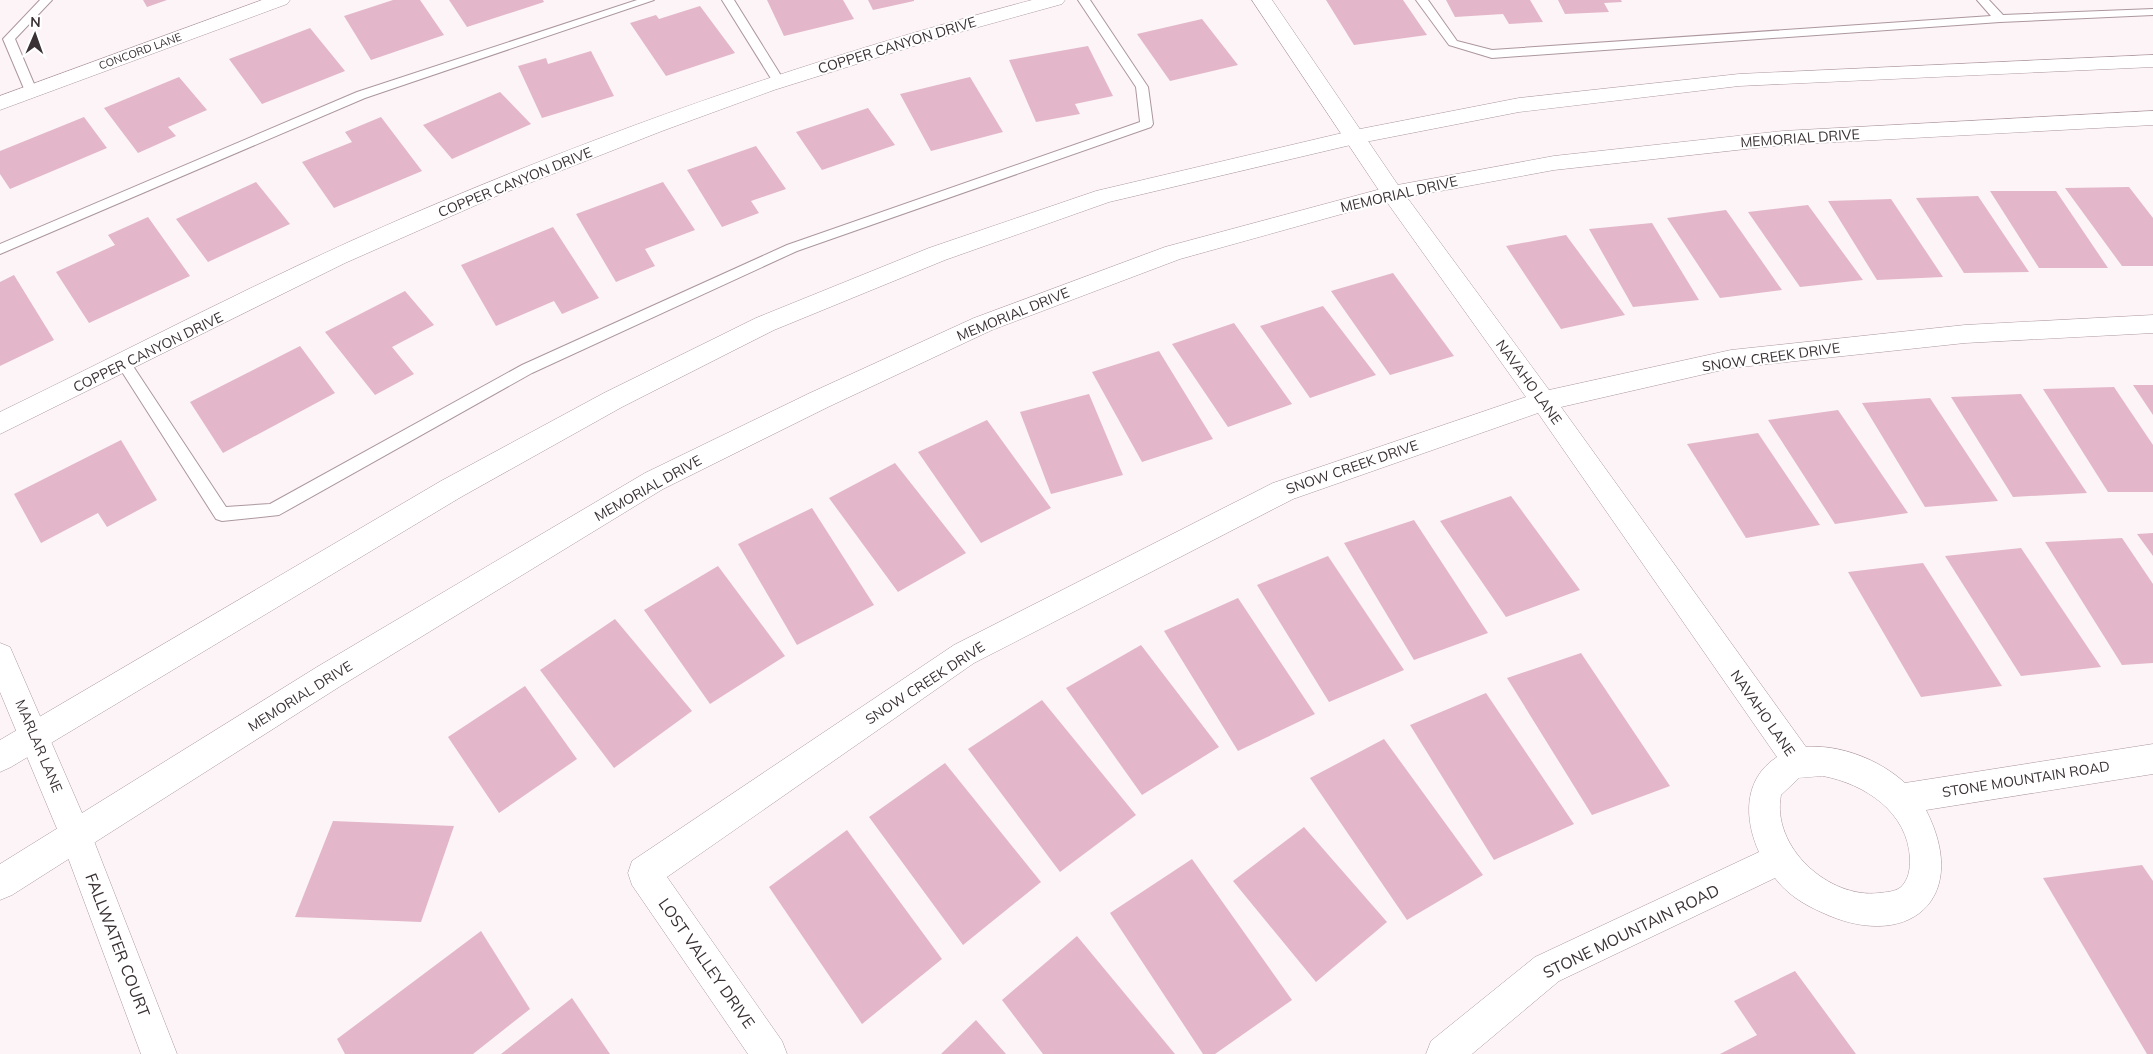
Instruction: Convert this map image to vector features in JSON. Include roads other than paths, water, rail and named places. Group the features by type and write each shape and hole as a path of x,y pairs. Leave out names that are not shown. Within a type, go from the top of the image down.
{"street":[{"name":"CONCORD LANE","path":"0,103 280,0"},
{"name":"COPPER CANYON DRIVE","path":"0,424 386,234 540,170 683,115 779,82 905,42 1055,0"},
{"name":"NAVAHO LANE","path":"1262,0 1392,193 1543,400 1799,763"},
{"path":"0,757 451,489 613,400 765,324 937,254 1104,196 1355,137 1519,105 1739,80 2096,62 2153,61"},
{"name":"MEMORIAL DRIVE","path":"0,883 328,678 654,481 819,400 983,324 1173,253 1392,193 1554,163 1783,138 2153,118"},
{"name":"SNOW CREEK DRIVE","path":"644,872 964,654 1283,491 1543,400 1731,360 1965,334 2153,324"},
{"name":"MARLAR LANE","path":"0,656 76,836"},
{"name":"STONE MOUNTAIN ROAD","path":"1899,799 2153,759"},
{"path":"1823,761 1850,766 1876,780 1899,799 1913,816 1922,834 1928,854 1927,872 1921,887 1910,900 1895,908 1862,909 1834,902 1795,876 1780,859 1767,834 1763,810 1767,788 1780,773 1799,763 1823,761"},
{"name":"FALLWATER COURT","path":"76,836 159,1054"},
{"name":"STONE MOUNTAIN ROAD","path":"1444,1054 1547,969 1780,859"},
{"name":"LOST VALLEY DRIVE","path":"644,872 769,1054"}],"lane":[{"path":"31,91 9,39 46,0"},
{"path":"0,250 360,95 648,0"},
{"path":"728,0 779,82"},
{"path":"124,364 222,514 273,510 527,368 792,248 1148,124 1142,86 1084,0"},
{"path":"1422,0 1453,43 1492,54 2000,19 2153,12"},
{"path":"1983,0 2000,19"}]}
